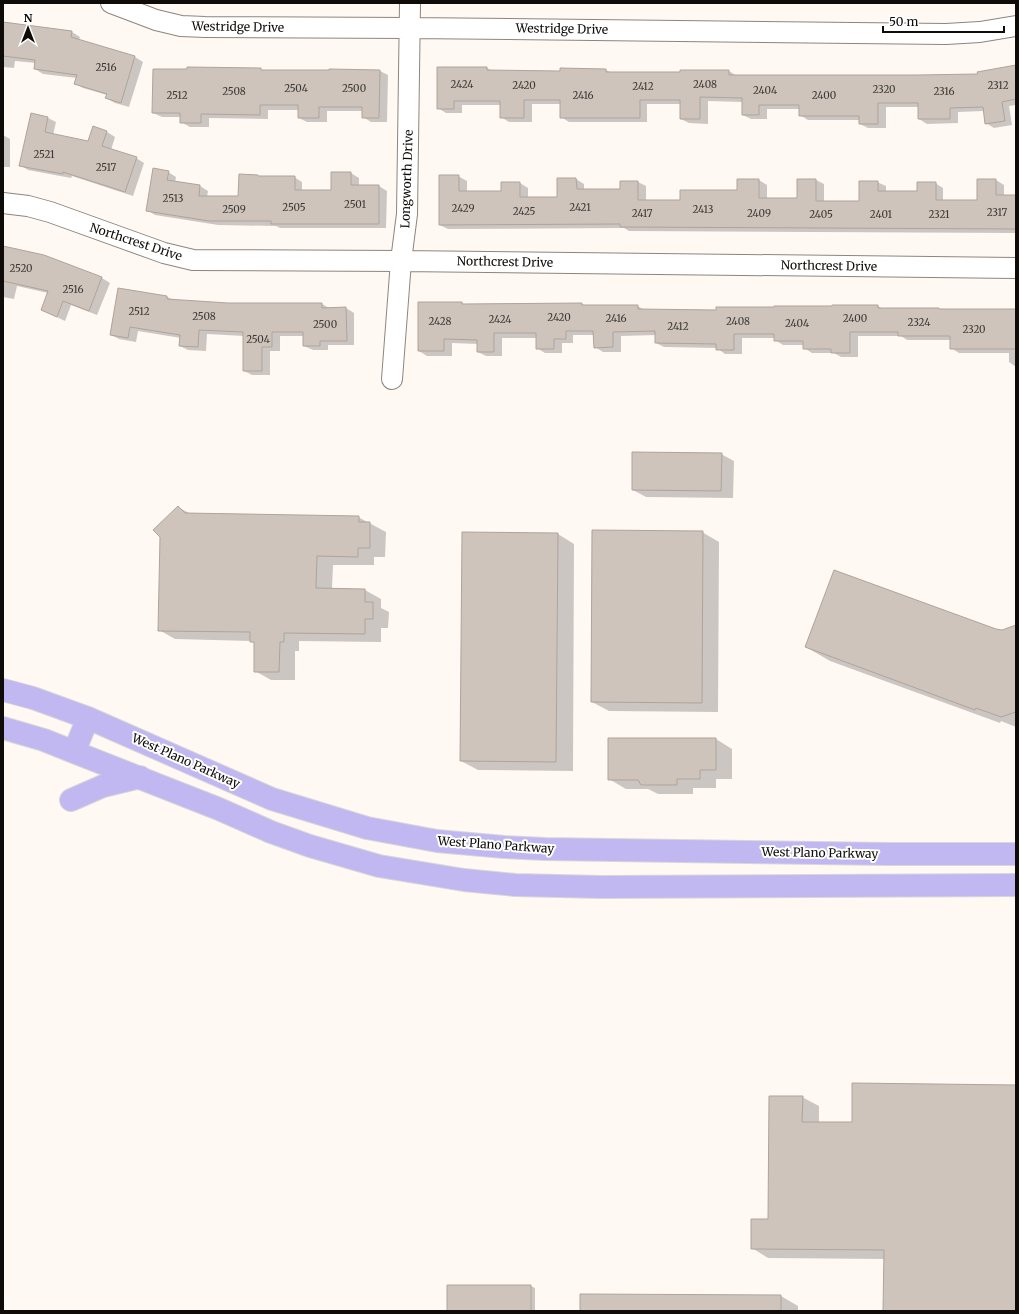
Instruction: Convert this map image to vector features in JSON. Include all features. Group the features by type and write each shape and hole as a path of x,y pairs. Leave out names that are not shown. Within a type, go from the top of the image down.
{"main road":[{"name":"West Plano Parkway","path":"3,690 33,698 88,718 272,799 367,828 437,841 504,847 544,848 876,854 1016,854"},
{"path":"74,752 88,718"},
{"path":"3,728 44,740 140,777 271,832 310,846 379,866 464,880 515,885 601,887 1016,885"},
{"path":"71,800 103,786 140,777"},
{"path":"876,854 876,886"},
{"path":"900,885 901,854"}],"street":[{"name":"Westridge Drive","path":"112,3 156,20 181,26 213,27 946,34 980,32 1016,26"},
{"name":"Longworth Drive","path":"392,379 401,261 407,214 410,3"},
{"name":"Northcrest Drive","path":"3,203 28,206 50,212 164,253 193,260 1016,268"}],"building":[{"path":"3,22 72,31 71,37 135,56 121,103 105,98 107,94 74,84 77,75 34,69 35,60 3,56"},
{"path":"1016,65 1016,99 1002,102 1005,121 985,124 983,107 950,108 950,119 918,119 918,103 878,103 878,124 859,124 859,116 799,116 799,105 759,105 759,115 742,115 742,98 700,97 700,119 680,119 680,100 640,100 640,118 560,118 560,100 524,100 524,118 500,118 500,101 454,101 454,109 437,109 437,67 487,67 487,70 560,71 560,68 606,69 606,72 680,72 680,70 729,70 729,75 917,75 978,74 977,72"},
{"path":"187,67 261,68 261,70 380,70 379,118 362,118 362,107 319,107 319,118 298,118 298,105 260,105 260,115 201,114 201,123 180,123 180,113 152,113 153,69 187,69"},
{"path":"31,113 48,117 45,132 88,141 93,126 107,131 102,146 137,157 125,192 63,172 63,174 19,166"},
{"path":"153,168 169,171 167,180 200,185 199,196 238,196 239,174 258,176 295,176 295,190 331,190 331,172 351,172 351,185 379,185 379,224 271,224 271,221 209,221 146,211"},
{"path":"439,175 459,175 459,191 501,191 501,182 520,182 520,197 557,197 557,178 576,178 577,189 620,189 620,181 638,181 638,200 680,200 680,190 737,190 737,179 759,179 759,198 797,198 797,179 816,179 816,201 859,201 859,181 878,181 878,191 917,191 917,182 936,182 936,200 977,200 977,179 996,179 996,195 1016,195 1016,229 620,227 620,224 439,225"},
{"path":"3,246 44,255 102,277 89,311 63,301 57,317 41,310 48,291 3,281"},
{"path":"118,288 167,296 167,299 228,303 322,303 322,308 346,307 347,341 320,341 320,346 303,346 303,332 272,332 272,347 262,347 262,371 243,371 243,332 199,330 198,347 179,346 180,335 130,327 128,338 110,335"},
{"path":"418,302 462,302 462,304 582,303 582,305 638,305 638,309 716,310 716,307 832,305 878,305 878,308 1016,309 1016,349 950,349 950,336 898,336 898,332 850,332 850,353 831,353 831,349 803,349 803,341 774,341 774,334 734,334 734,350 716,350 716,344 655,343 655,331 613,332 613,347 594,348 593,331 566,331 566,339 554,339 554,349 536,349 536,333 494,333 494,352 477,352 477,340 444,339 444,351 418,351"},
{"path":"632,452 722,453 721,491 632,490"},
{"path":"178,506 185,513 359,516 359,522 370,522 370,548 358,548 358,557 317,556 316,588 365,589 365,602 373,602 373,619 365,619 365,634 284,633 284,642 280,642 279,672 254,672 254,642 250,642 250,632 158,631 160,537 153,530"},
{"path":"592,530 703,531 702,703 591,702"},
{"path":"462,532 558,533 556,762 460,761"},
{"path":"834,570 996,629 1002,630 1016,625 1016,712 1001,717 976,708 975,710 805,647"},
{"path":"608,738 716,738 716,770 700,770 700,779 677,779 677,785 641,785 638,780 608,780"},
{"path":"852,1083 1016,1085 1016,1311 883,1311 884,1250 751,1249 751,1219 768,1219 769,1096 803,1096 802,1122 852,1122"},
{"path":"447,1285 531,1285 531,1311 447,1311"},
{"path":"580,1294 781,1295 781,1311 580,1311"}]}
